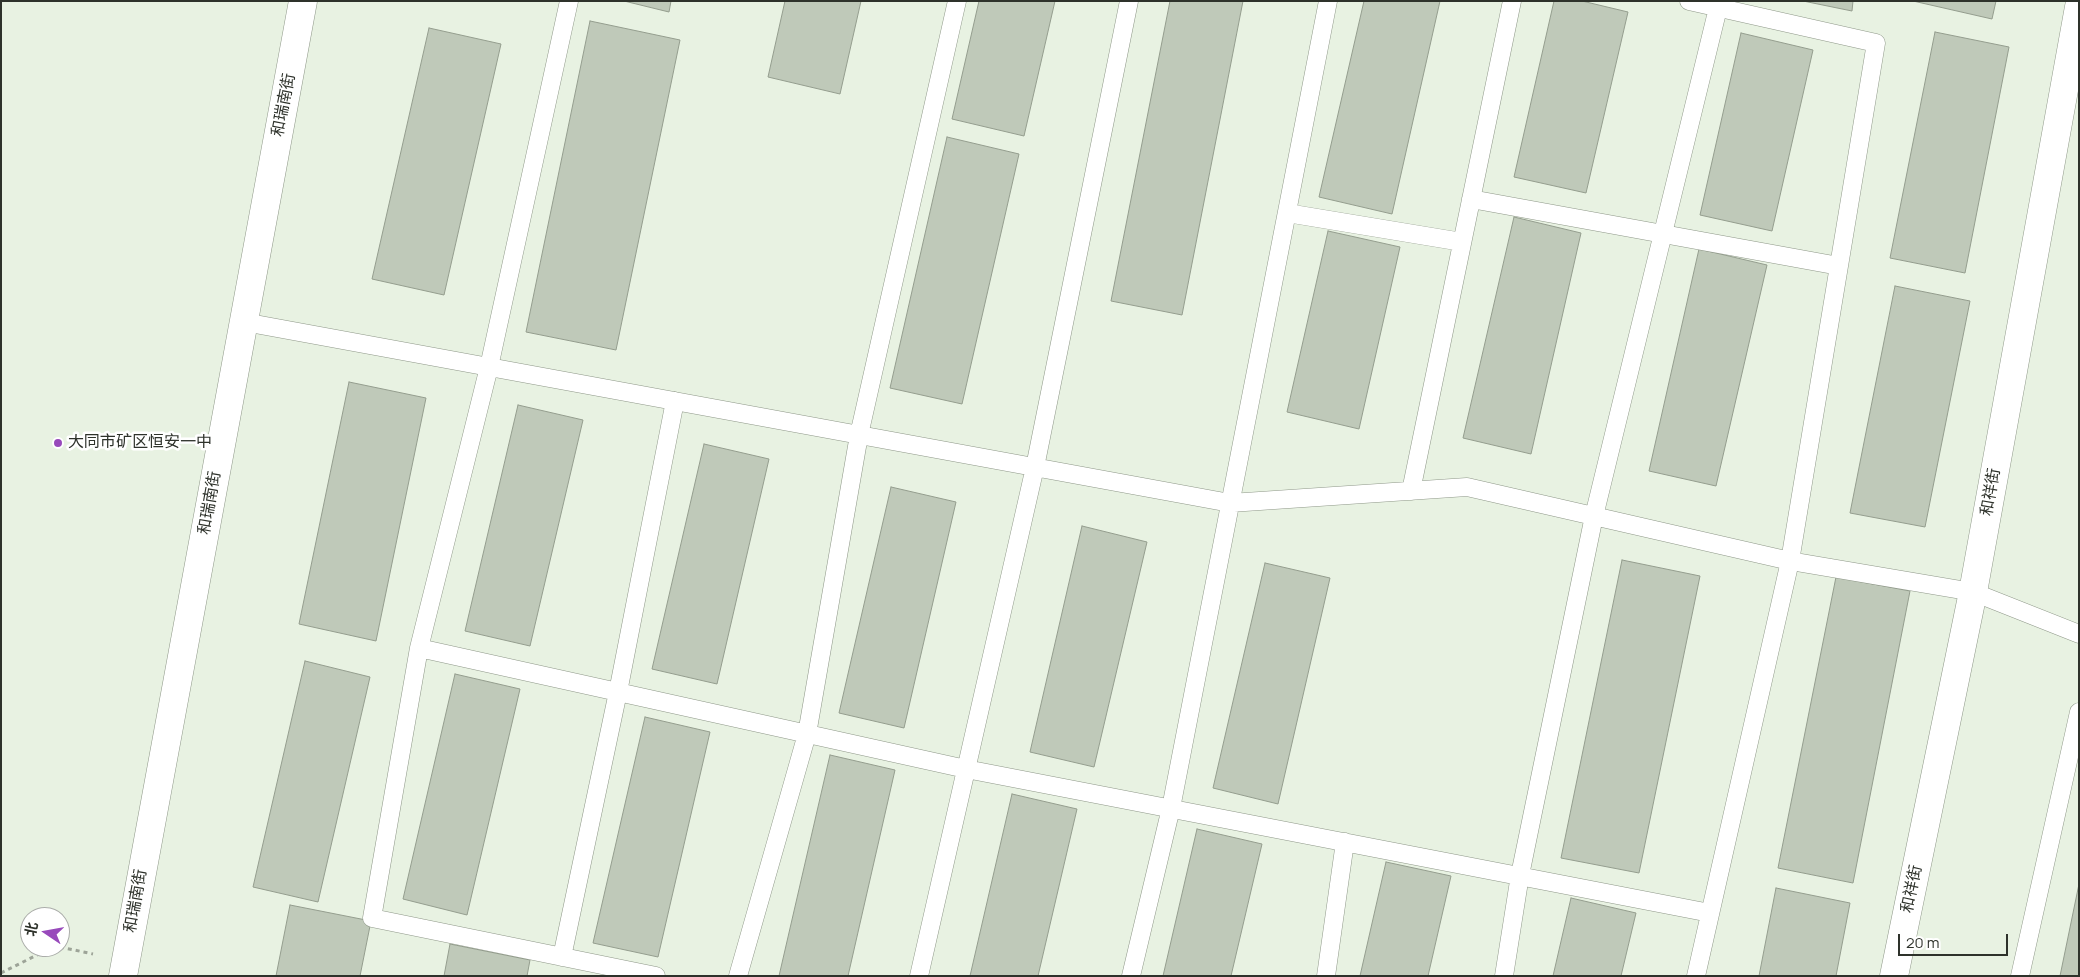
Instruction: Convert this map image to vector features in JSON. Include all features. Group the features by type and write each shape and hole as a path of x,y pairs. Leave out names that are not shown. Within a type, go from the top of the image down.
{"street":[{"name":"和瑞南街","path":"123,976 303,1"},
{"name":"和祥街","path":"1894,976 1973,592 2079,7"}],"lane":[{"path":"569,1 489,367 419,648 372,918 656,976"},
{"path":"738,976 807,734 859,435 957,1"},
{"path":"919,976 1035,467 1129,1"},
{"path":"1131,976 1171,808 1328,1"},
{"path":"1411,491 1512,1"},
{"path":"1689,1 1876,43 1790,561 1696,976"},
{"path":"1504,976 1520,875 1594,516 1718,8"},
{"path":"1471,199 1839,266"},
{"path":"1287,213 1462,242"},
{"path":"244,322 1230,503 1467,487 1790,561 1973,592 2079,634"},
{"path":"562,957 618,692 675,401"},
{"path":"419,648 966,769 1710,913"},
{"path":"2020,976 2079,712"},
{"path":"1326,976 1345,842"}],"path":[{"path":"1,973 33,957"}],"building":[{"path":"624,1 671,1 669,12"},
{"path":"785,1 861,1 840,94 768,77"},
{"path":"979,1 1055,1 1024,136 952,119"},
{"path":"1170,1 1243,1 1182,315 1111,301"},
{"path":"1364,1 1440,1 1392,214 1319,197"},
{"path":"1554,1 1582,1 1628,12 1586,193 1514,177"},
{"path":"1803,1 1853,1 1852,11"},
{"path":"1913,1 1996,1 1992,19"},
{"path":"590,21 680,40 616,350 526,332"},
{"path":"429,28 501,44 444,295 372,279"},
{"path":"1935,32 2009,47 1965,273 1890,258"},
{"path":"1741,33 1813,50 1772,231 1700,215"},
{"path":"947,137 1019,154 962,404 890,388"},
{"path":"1514,217 1581,233 1531,454 1463,438"},
{"path":"1328,231 1400,247 1359,429 1287,412"},
{"path":"1699,249 1767,265 1716,486 1649,471"},
{"path":"1895,286 1970,301 1925,527 1850,513"},
{"path":"349,382 426,398 376,641 299,624"},
{"path":"518,405 583,420 530,646 465,631"},
{"path":"704,444 769,459 717,684 652,669"},
{"path":"891,487 956,502 904,728 839,713"},
{"path":"1082,526 1147,542 1094,767 1030,752"},
{"path":"1622,560 1700,576 1639,873 1561,858"},
{"path":"1265,563 1330,578 1278,804 1213,788"},
{"path":"1836,577 1910,591 1853,883 1778,868"},
{"path":"305,661 370,677 318,902 253,887"},
{"path":"455,674 520,689 467,915 403,899"},
{"path":"645,717 710,732 658,957 593,943"},
{"path":"830,755 895,770 848,976 779,976"},
{"path":"1012,794 1077,809 1038,976 970,976"},
{"path":"1197,829 1262,844 1231,976 1163,976"},
{"path":"1386,862 1451,876 1428,976 1360,976"},
{"path":"2079,884 2079,976 2060,976"},
{"path":"1776,888 1850,903 1836,976 1759,976"},
{"path":"1571,898 1636,913 1621,976 1553,976"},
{"path":"290,905 371,921 360,976 276,976"},
{"path":"450,944 530,960 527,976 444,976"}],"place":[{"name":"大同市矿区恒安一中","path":"58,443"}]}
